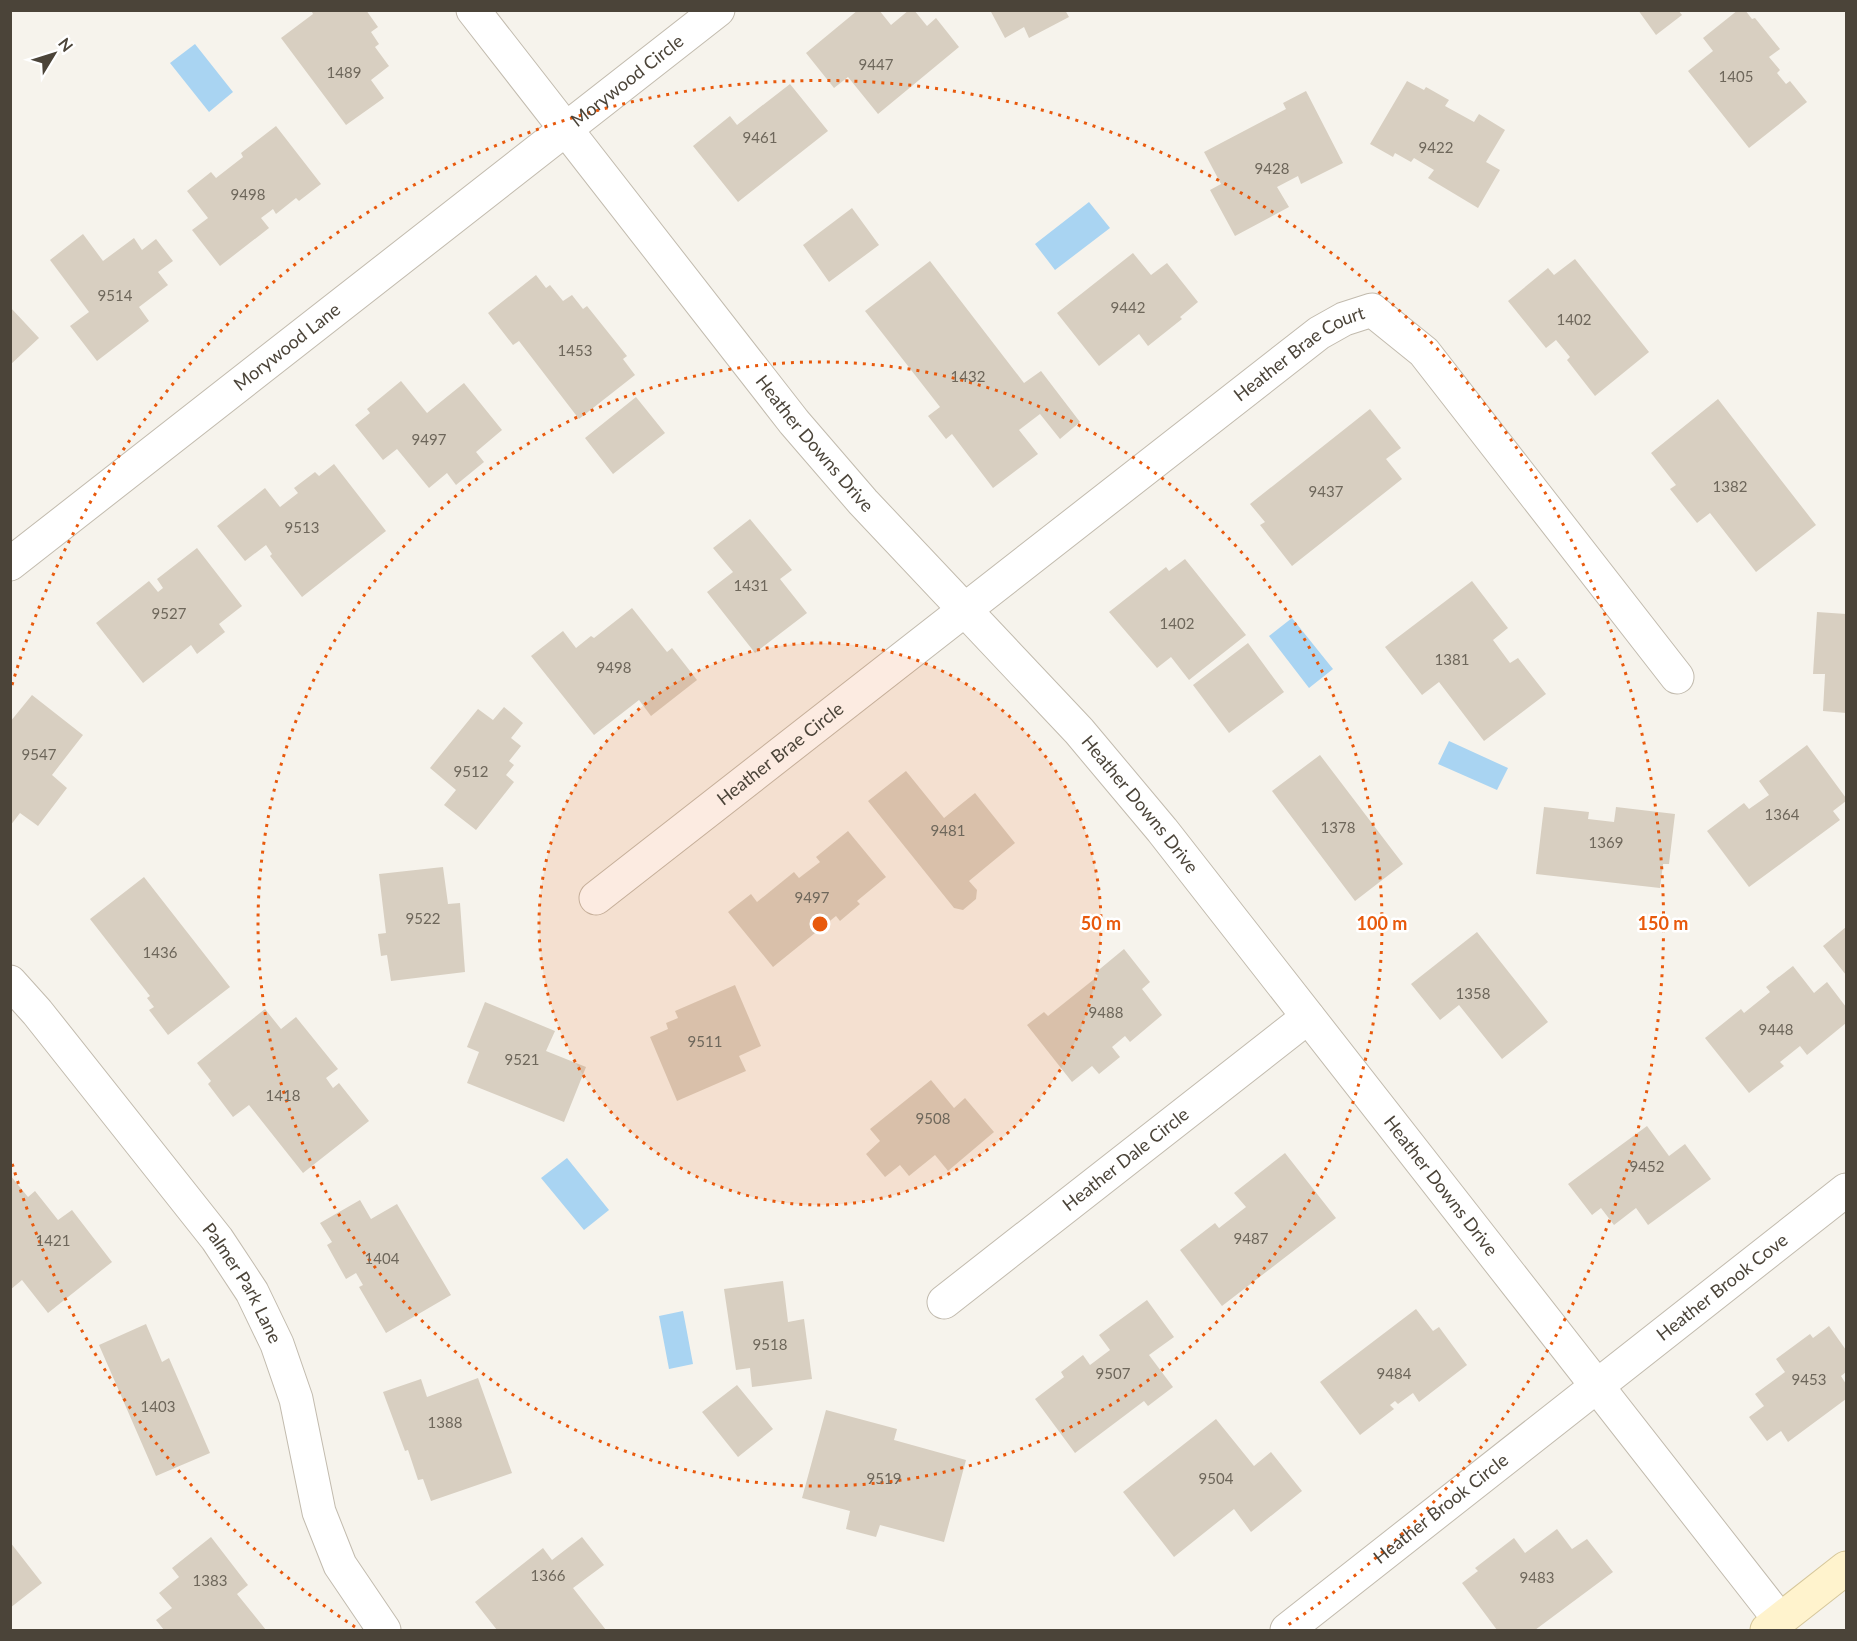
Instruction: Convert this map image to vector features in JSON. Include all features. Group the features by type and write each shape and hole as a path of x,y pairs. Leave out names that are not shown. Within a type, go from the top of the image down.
{"street":[{"name":"Heather Downs Drive","path":"472,10 794,422 862,502 1086,740 1162,830 1598,1387 1774,1625"},
{"name":"Morywood Circle","path":"566,130 718,10"},
{"name":"Morywood Lane","path":"10,564 566,130"},
{"name":"Heather Brae Court","path":"966,610 1319,333 1344,319 1372,310 1424,352 1677,677"},
{"name":"Heather Brae Circle","path":"596,898 966,610"},
{"name":"Palmer Park Lane","path":"10,982 38,1012 218,1239 252,1292 277,1344 296,1399 319,1512 340,1565 384,1630"},
{"name":"Heather Dale Circle","path":"944,1302 1308,1017"},
{"name":"Heather Brook Cove","path":"1598,1387 1846,1190"},
{"name":"Heather Brook Circle","path":"1287,1630 1598,1387"},
{"path":"1774,1625 1846,1568"}],"water":[{"path":"195,44 233,92 209,112 170,63"},
{"path":"1089,202 1110,228 1055,270 1035,244"},
{"path":"1292,618 1333,669 1309,688 1269,636"},
{"path":"1449,741 1508,768 1497,790 1438,764"},
{"path":"567,1158 609,1210 584,1230 541,1178"},
{"path":"683,1311 693,1364 669,1369 659,1316"}],"building":[{"path":"311,10 366,10 378,27 371,32 379,44 375,47 389,66 371,80 384,98 346,125 281,38 313,14"},
{"path":"858,10 879,10 891,25 909,10 914,10 927,26 936,18 959,47 878,114 848,77 834,88 806,53"},
{"path":"990,10 1065,10 1069,17 1029,38 1024,27 1005,38"},
{"path":"1638,10 1678,10 1682,15 1656,35"},
{"path":"1738,10 1745,10 1752,19 1755,18 1780,49 1769,57 1780,70 1777,73 1786,84 1790,81 1807,102 1749,148 1688,71 1713,51 1703,38"},
{"path":"1407,81 1424,90 1426,87 1449,100 1445,106 1474,122 1479,114 1505,130 1486,162 1500,170 1478,208 1428,178 1434,170 1414,158 1411,162 1395,153 1393,157 1370,144"},
{"path":"790,84 828,131 738,202 693,146 730,116 737,125"},
{"path":"1306,91 1343,163 1301,184 1298,176 1277,187 1289,207 1235,236 1210,190 1221,184 1204,152 1286,109 1283,103"},
{"path":"276,126 321,184 299,201 296,198 276,214 273,209 261,218 269,228 220,266 192,230 208,218 187,191 211,172 216,178 243,157 241,153"},
{"path":"852,208 879,245 829,282 803,245"},
{"path":"83,234 103,261 134,238 142,250 156,239 173,261 158,272 168,285 139,307 149,321 97,361 70,326 89,312 50,260"},
{"path":"1133,253 1151,275 1167,263 1198,302 1180,317 1182,319 1148,346 1139,334 1099,366 1057,313"},
{"path":"1575,259 1649,352 1595,396 1567,360 1570,357 1556,340 1546,348 1508,301 1548,268 1554,275"},
{"path":"930,261 1024,383 1041,371 1080,422 1060,439 1040,414 1019,430 1038,454 993,488 952,434 946,439 928,416 940,407 865,311"},
{"path":"536,275 546,288 550,285 563,301 572,295 583,309 587,306 627,356 623,359 635,375 579,419 519,341 513,345 488,313"},
{"path":"10,307 39,338 10,365"},
{"path":"401,381 427,413 464,383 502,430 476,452 484,462 456,485 447,473 429,488 397,449 383,460 355,425 370,413 367,409"},
{"path":"636,397 665,433 613,474 585,438"},
{"path":"1718,399 1816,525 1756,572 1710,513 1697,523 1670,489 1676,485 1651,453"},
{"path":"1370,409 1401,448 1386,459 1402,479 1292,566 1260,525 1265,522 1250,504"},
{"path":"334,464 386,531 302,597 270,556 272,554 266,545 245,561 217,526 265,488 280,507 298,493 294,488 315,472 319,476"},
{"path":"750,519 792,570 780,579 807,613 755,653 707,592 733,572 713,548"},
{"path":"197,548 242,606 219,624 225,632 197,654 191,645 143,683 96,623 149,581 158,592 163,588 157,579"},
{"path":"1185,559 1246,635 1189,680 1171,657 1157,668 1109,612 1166,567 1169,571"},
{"path":"1472,581 1508,628 1493,640 1510,663 1518,658 1546,694 1484,741 1439,682 1422,695 1385,647"},
{"path":"632,608 667,652 672,648 697,680 651,716 639,700 594,735 531,656 563,631 576,648 591,636 594,638"},
{"path":"1817,612 1846,614 1846,713 1823,711 1825,674 1813,674"},
{"path":"1248,643 1284,692 1229,733 1193,685"},
{"path":"32,695 83,735 52,775 67,788 38,826 20,813 10,826 10,722"},
{"path":"504,707 523,723 511,738 521,746 509,761 514,765 506,775 514,782 476,830 444,805 456,790 430,768 478,709 493,720"},
{"path":"1807,745 1846,798 1846,801 1833,811 1840,820 1749,887 1707,831 1744,803 1749,809 1769,795 1759,781"},
{"path":"1320,755 1403,864 1355,901 1272,791"},
{"path":"906,771 944,818 975,793 1015,843 969,881 977,890 976,899 963,910 954,908 868,801"},
{"path":"1544,807 1589,812 1588,819 1614,822 1616,807 1675,814 1669,864 1663,864 1660,888 1536,874"},
{"path":"848,831 886,877 857,901 860,904 840,921 836,916 773,967 728,912 751,894 757,902 794,872 799,878 820,862 816,857"},
{"path":"443,867 448,904 460,903 465,972 391,981 387,955 381,956 378,934 386,933 379,874"},
{"path":"144,877 230,987 168,1035 149,1010 154,1007 147,998 150,996 90,919"},
{"path":"1846,927 1846,975 1823,946"},
{"path":"1477,932 1548,1022 1502,1059 1459,1005 1440,1020 1411,984"},
{"path":"1124,949 1150,982 1142,989 1162,1015 1130,1042 1125,1036 1112,1047 1120,1057 1099,1074 1092,1066 1072,1082 1027,1025 1044,1012 1048,1016 1098,976 1095,973"},
{"path":"1793,966 1814,993 1827,982 1846,1007 1846,1023 1807,1055 1800,1046 1780,1062 1784,1066 1749,1093 1705,1038 1741,1009 1744,1013 1770,992 1766,987"},
{"path":"735,985 761,1046 739,1056 746,1071 677,1101 650,1037 668,1029 666,1023 678,1018 675,1011"},
{"path":"485,1002 555,1031 546,1051 586,1067 564,1122 467,1083 479,1052 467,1047"},
{"path":"265,1009 281,1029 296,1017 338,1069 326,1078 333,1088 339,1083 369,1121 303,1173 249,1105 233,1117 208,1084 211,1081 197,1063"},
{"path":"931,1080 954,1108 965,1098 994,1132 948,1171 935,1155 909,1176 900,1165 885,1177 866,1154 880,1141 870,1129"},
{"path":"1647,1126 1669,1156 1685,1144 1711,1179 1648,1225 1636,1208 1614,1225 1601,1208 1592,1215 1568,1184"},
{"path":"1285,1153 1336,1218 1222,1306 1180,1250 1215,1223 1219,1228 1246,1207 1234,1193"},
{"path":"10,1175 28,1197 35,1191 58,1220 72,1210 112,1262 48,1313 22,1280 10,1290"},
{"path":"360,1200 371,1219 397,1204 451,1295 386,1333 359,1287 363,1285 356,1273 346,1279 327,1245 332,1242 320,1223"},
{"path":"783,1281 788,1322 804,1319 812,1379 752,1387 750,1368 736,1370 724,1289"},
{"path":"1147,1300 1174,1337 1149,1355 1173,1387 1148,1406 1144,1401 1075,1453 1035,1399 1064,1377 1061,1372 1083,1355 1090,1365 1110,1350 1099,1335"},
{"path":"1416,1309 1433,1331 1439,1327 1467,1365 1419,1402 1413,1393 1398,1404 1395,1401 1390,1405 1394,1409 1360,1435 1320,1382"},
{"path":"146,1324 162,1362 169,1358 210,1453 156,1476 99,1345"},
{"path":"1829,1326 1846,1350 1846,1372 1841,1376 1846,1384 1846,1399 1788,1442 1781,1431 1767,1441 1749,1417 1764,1406 1755,1394 1785,1372 1776,1359 1810,1334 1813,1338"},
{"path":"478,1378 512,1473 431,1501 423,1479 418,1480 408,1450 405,1451 383,1392 421,1379 427,1397"},
{"path":"737,1385 773,1429 738,1457 702,1412"},
{"path":"826,1410 897,1429 894,1440 966,1460 944,1542 880,1525 876,1537 846,1529 850,1511 802,1498"},
{"path":"1216,1419 1254,1466 1271,1452 1302,1491 1251,1532 1234,1509 1174,1557 1123,1492"},
{"path":"1557,1529 1572,1549 1587,1539 1613,1572 1535,1630 1497,1630 1462,1583 1478,1571 1475,1568 1514,1538 1525,1553"},
{"path":"211,1537 248,1585 237,1594 266,1630 164,1630 156,1620 172,1608 159,1593 179,1577 172,1568"},
{"path":"582,1537 604,1565 573,1588 606,1630 497,1630 475,1602 543,1548 552,1560"},
{"path":"10,1542 42,1583 10,1608"}]}
